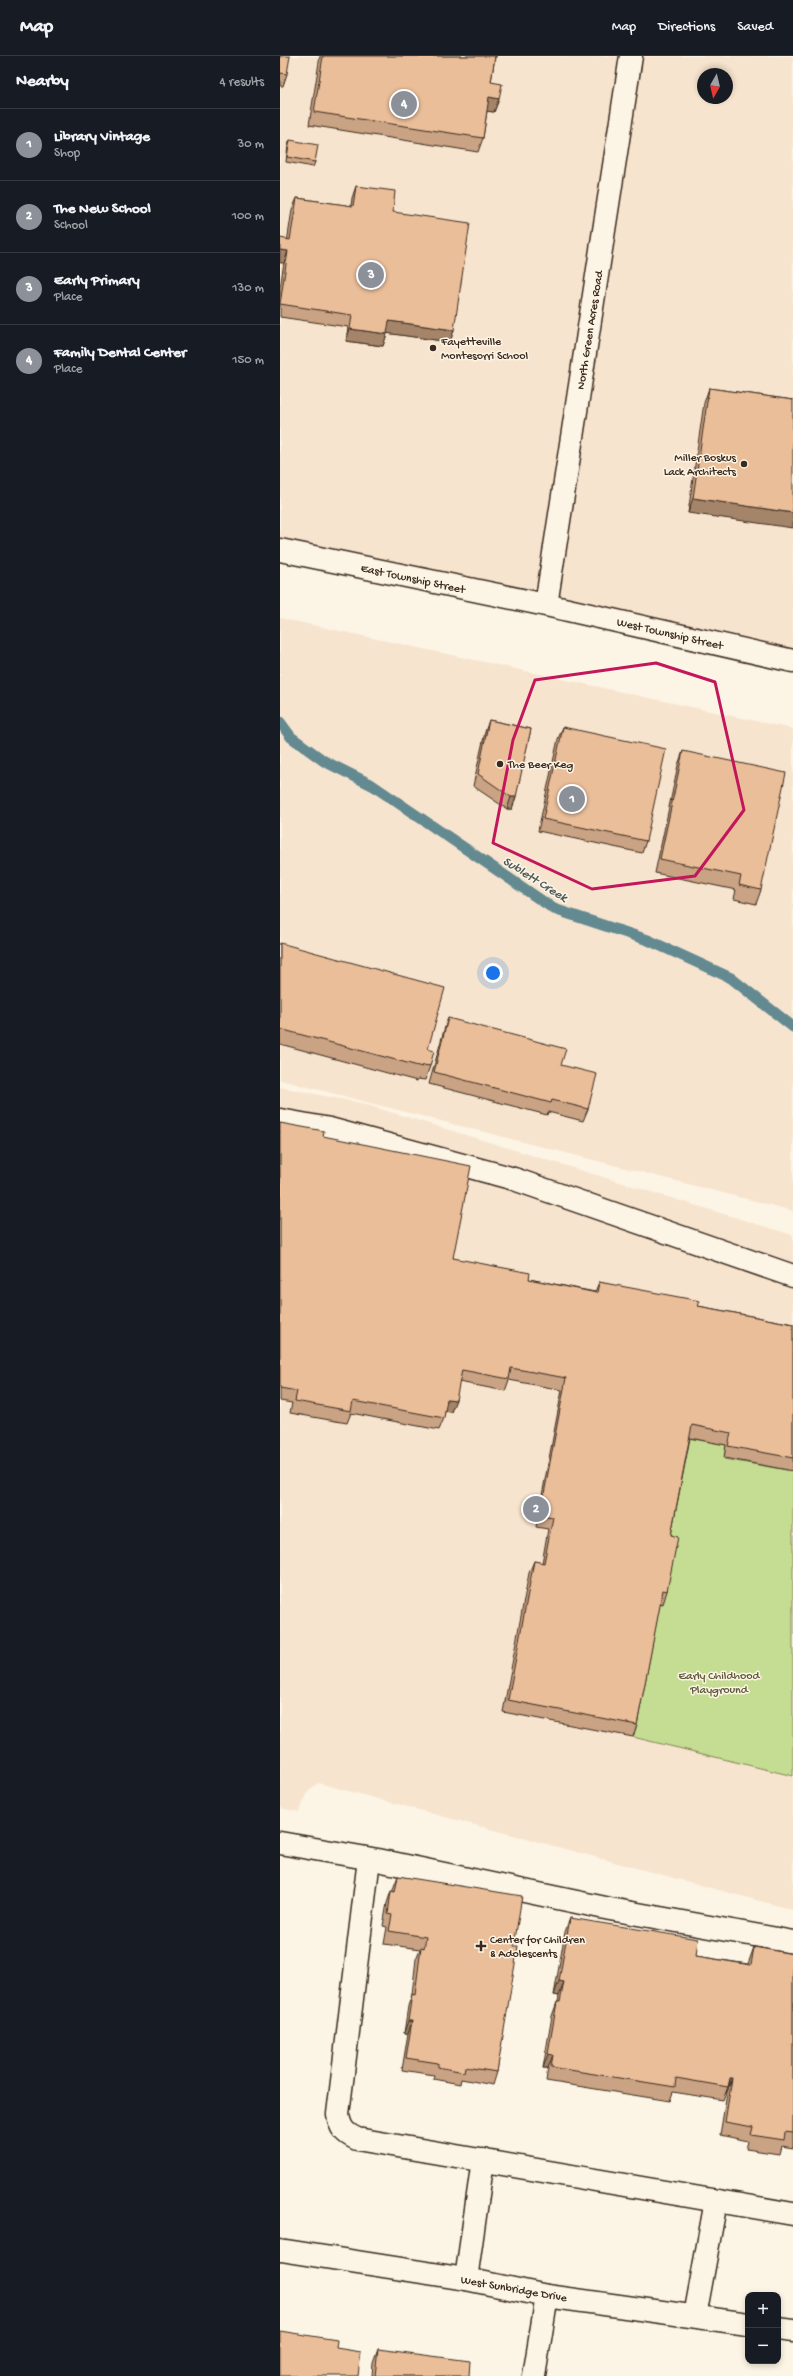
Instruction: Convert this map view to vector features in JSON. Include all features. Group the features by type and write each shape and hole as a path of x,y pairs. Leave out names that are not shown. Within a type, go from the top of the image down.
{"street":[{"name":"North Green Acres Road","path":"546,605 631,56"},
{"name":"East Township Street","path":"280,550 546,605"},
{"name":"West Township Street","path":"546,605 793,661"},
{"path":"280,1120 330,1129 514,1179 793,1276"},
{"path":"280,1843 369,1858 610,1909 793,1942"},
{"path":"369,1858 338,2114 340,2126 346,2133 357,2139 793,2214"},
{"path":"466,2279 483,2160"},
{"path":"695,2316 716,2201"},
{"name":"West Sunbridge Drive","path":"280,2250 466,2279 547,2296 745,2324"},
{"path":"534,2376 547,2296"},
{"path":"781,2329 793,2331"}],"highlighted area":[{"path":"656,663 715,682 744,810 695,876 592,889 493,843 513,740 535,680"}],"shaded area":[{"path":"280,56 793,56 793,661 280,550"},
{"path":"280,618 793,729 793,1211 280,1080"},
{"path":"280,1087 361,1103 793,1235 793,1910 318,1783 308,1792 299,1812 280,1808"}],"green space":[{"name":"Early Childhood Playground","path":"688,1438 726,1445 724,1459 793,1471 793,1776 633,1737 658,1602 663,1603 667,1547"}],"building":[{"path":"280,56 290,56 287,74 280,73"},
{"path":"323,56 495,56 491,82 502,84 499,99 489,97 483,138 314,112"},
{"path":"290,140 318,145 315,162 287,157"},
{"path":"356,186 395,191 393,212 470,223 454,330 389,321 387,334 350,329 352,315 280,304 288,251 280,250 280,238 290,240 297,198 353,206"},
{"name":"Miller Boskus Lack Architects","path":"709,388 793,400 793,513 693,498"},
{"name":"The Beer Keg","path":"489,720 531,729 516,797 511,797 478,774"},
{"path":"563,727 666,749 646,841 543,819"},
{"path":"683,751 786,773 761,890 739,885 741,876 660,859"},
{"path":"280,943 445,988 428,1049 434,1051 430,1066 423,1065 422,1067 280,1029"},
{"path":"448,1018 566,1049 561,1065 597,1074 588,1109 552,1100 551,1103 434,1072"},
{"path":"280,1123 324,1131 323,1136 471,1166 453,1258 530,1273 529,1279 597,1293 599,1282 700,1301 698,1306 793,1324 793,1458 728,1446 731,1433 692,1425 671,1535 678,1537 667,1591 663,1590 637,1725 508,1700 534,1561 544,1563 553,1517 540,1515 566,1378 511,1368 509,1379 462,1370 456,1400 447,1399 444,1418 353,1401 351,1411 295,1401 297,1391 280,1388"},
{"path":"398,1876 522,1896 514,1946 518,1946 497,2072 465,2067 464,2072 438,2067 438,2063 406,2058 412,2021 408,2021 412,1994 415,1995 421,1947 424,1948 426,1937 389,1931 392,1915 388,1914 391,1891 395,1892"},
{"path":"570,1918 698,1939 696,1956 751,1965 754,1947 793,1954 793,2133 785,2132 784,2140 751,2135 753,2127 725,2122 732,2078 730,2078 728,2087 676,2078 675,2087 551,2067 553,2055 548,2054 557,2002 560,2002 564,1982 559,1981"},
{"path":"280,2331 337,2340 336,2348 361,2352 358,2376 280,2376"},
{"path":"378,2349 470,2361 469,2376 375,2376"}],"waterway":[{"name":"Sublett Creek","path":"280,722 291,737 324,761 372,785 554,909 648,940 731,978 793,1027"}],"place":[{"name":"Family Dental Center","path":"404,104"},
{"name":"Early Primary","path":"371,275"},
{"name":"Fayetteville Montesorri School","path":"433,348"},
{"name":"Miller Boskus Lack Architects","path":"744,464"},
{"name":"The Beer Keg","path":"500,764"},
{"name":"Library Vintage","path":"572,799"},
{"name":"The New School","path":"536,1509"},
{"name":"Center for Children & Adolescents","path":"481,1946"}]}
